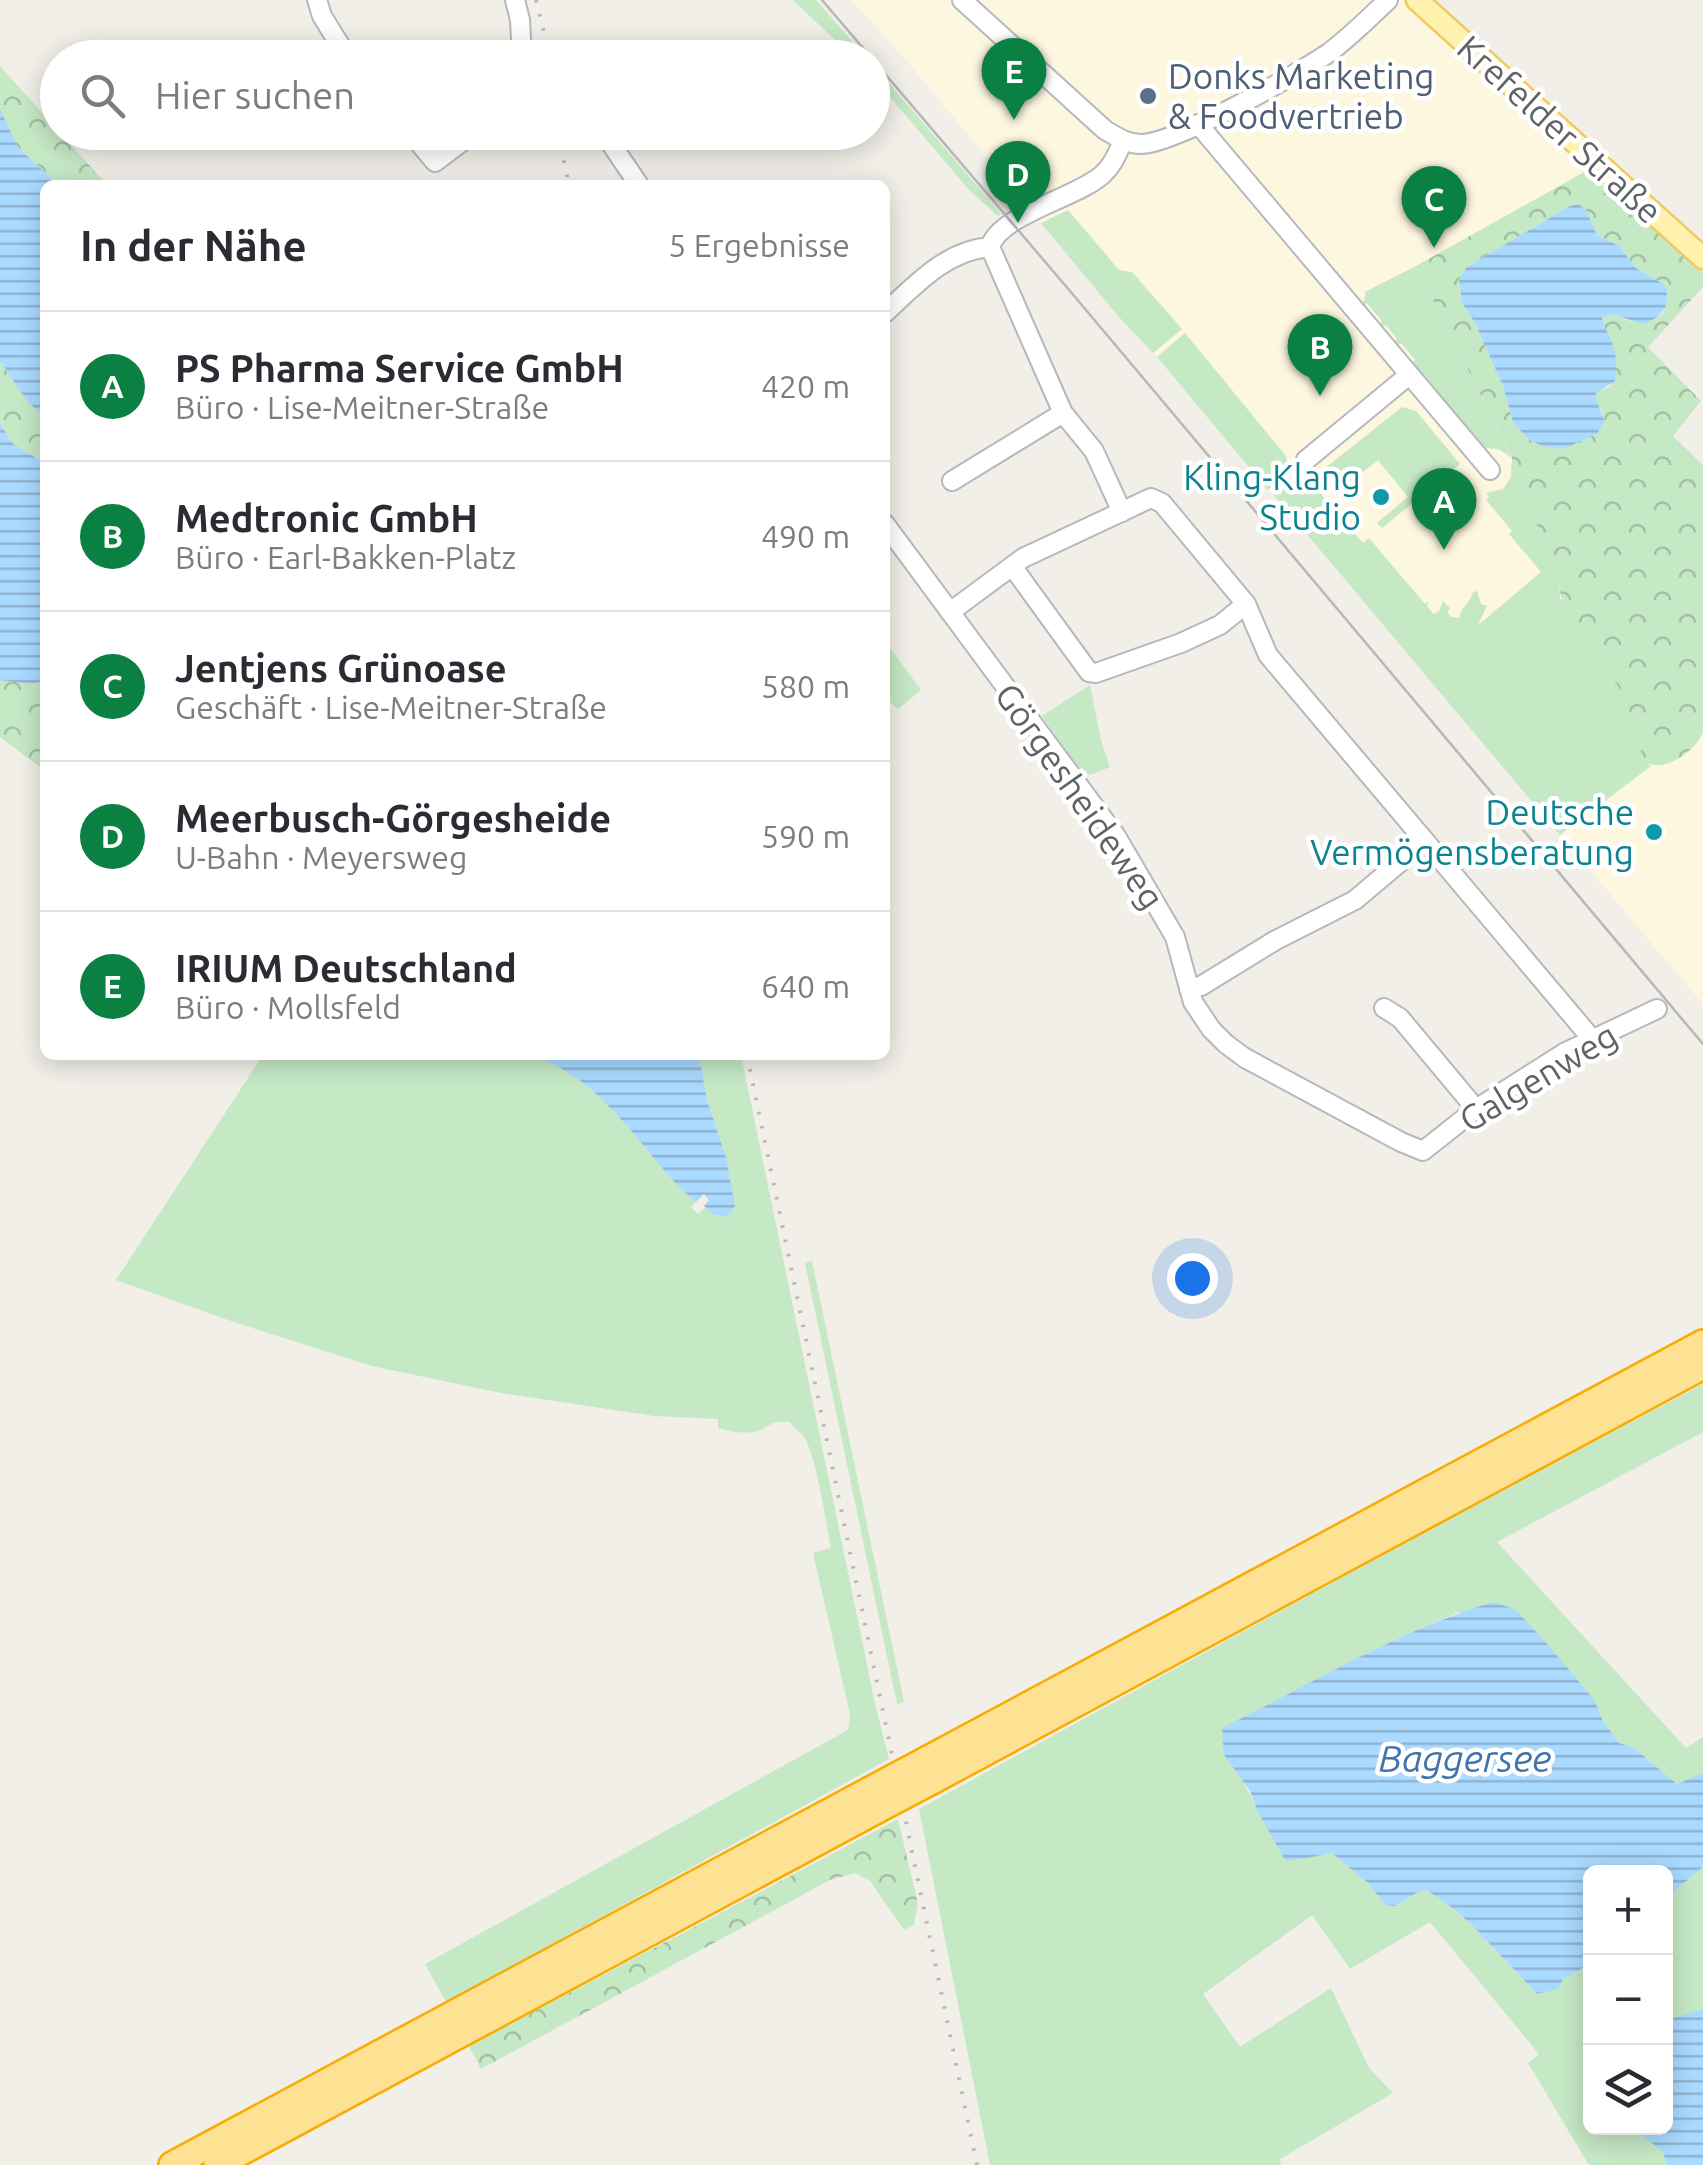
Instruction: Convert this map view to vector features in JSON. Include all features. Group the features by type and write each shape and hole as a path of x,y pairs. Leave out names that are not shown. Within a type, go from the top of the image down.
{"highway":[{"path":"930,1770 1703,1342"},
{"path":"172,2165 1703,1366"},
{"path":"217,2165 874,1800"}],"main road":[{"name":"Krefelder Straße","path":"1417,0 1703,258"}],"street":[{"path":"317,0 337,40"},
{"path":"516,0 521,40"},
{"path":"962,0 1105,130 1122,141 1140,144 1159,141 1198,124 1324,56 1388,0"},
{"path":"1198,124 1490,470"},
{"path":"1122,141 1115,160 1100,177 1006,226 992,238 990,247 1063,413 1094,450 1122,512"},
{"path":"425,150 435,162 451,150"},
{"path":"616,150 636,180"},
{"path":"890,309 942,264 973,248 990,247"},
{"path":"1306,460 1409,375"},
{"path":"952,481 1063,413"},
{"path":"950,612 1023,558 1151,498 1162,503 1246,604 1268,655 1592,1039"},
{"name":"Görgesheideweg","path":"890,531 1116,836 1175,937 1193,1002 1211,1029 1245,1058 1422,1151"},
{"path":"1012,566 1089,672 1096,673 1181,642 1220,624 1246,604"},
{"path":"1189,989 1202,986 1276,940 1355,900 1424,841"},
{"path":"1384,1008 1400,1018 1476,1109"},
{"name":"Galgenweg","path":"1422,1151 1476,1109 1564,1053 1656,1008"}],"shaded area":[{"path":"852,0 1401,0 1586,171 1365,292 1361,307 1367,303 1382,322 1380,328 1385,324 1398,339 1392,343 1400,342 1416,361 1410,365 1490,447 1512,458 1510,481 1503,489 1487,494 1548,566 1576,638 1618,686 1667,765 1698,743 1703,732 1703,1004 1157,357 1119,317"}],"green space":[{"path":"793,0 816,0 851,40 835,40"},
{"path":"0,66 40,110 40,150 76,150 103,180 53,180 17,146 0,109"},
{"path":"890,84 1001,214 998,216 971,192 890,97"},
{"path":"1586,171 1703,273 1703,287 1648,347 1701,401 1673,436 1703,465 1703,732 1678,759 1661,765 1643,762 1636,727 1618,686 1576,638 1563,608 1554,555 1511,477 1512,457 1416,266","holes":["1579,204 1586,210 1597,235 1619,246 1636,268 1665,285 1667,300 1662,315 1633,322 1612,314 1602,317 1611,386 1595,394 1603,414 1563,449 1531,441 1513,422 1503,386 1462,303 1467,267 1570,206"]},
{"path":"1068,210 1119,270 1132,272 1182,329 1153,353 1041,223"},
{"path":"1416,266 1512,458 1499,449 1480,448 1410,365 1415,360 1401,343 1395,347 1392,344 1397,339 1386,325 1379,329 1382,321 1367,303 1359,305 1365,300 1365,292"},
{"path":"1185,333 1286,456 1289,472 1268,490 1157,357"},
{"path":"0,361 26,400 40,413 40,460 12,443 0,423"},
{"path":"1402,407 1416,411 1460,464 1382,528 1377,523 1408,497 1378,460 1339,491 1324,469"},
{"path":"1511,477 1554,555 1560,598 1576,638 1618,686 1636,727 1643,761 1651,766 1560,835 1273,494 1294,478 1310,481 1363,543 1369,538 1425,604 1429,601 1427,606 1433,614 1443,601 1450,608 1447,612 1451,617 1459,618 1477,591 1481,604 1487,606 1478,625 1541,572 1486,500 1486,493 1503,489"},
{"path":"890,648 921,690 898,709 890,702"},
{"path":"0,680 40,682 40,767 0,737"},
{"path":"1090,685 1110,767 1083,775 1042,716"},
{"path":"260,1060 546,1061 580,1081 609,1107 696,1202 691,1207 698,1214 706,1207 712,1214 727,1217 734,1205 726,1157 707,1100 700,1060 742,1060 889,1759 446,2002 425,1964 848,1730 850,1714 813,1553 831,1548 807,1443 790,1422 776,1422 755,1432 734,1432 718,1428 718,1419 654,1416 501,1393 372,1366 116,1280"},
{"path":"812,1261 904,1702 897,1704 805,1263"},
{"path":"1703,1384 1703,1432 1497,1542 1686,1748 1703,1737 1703,1773 1677,1784 1633,1747 1619,1743 1595,1701 1459,1612 1392,1641 1222,1729 1240,1776 1285,1860 1332,1853 1369,1884 1385,1905 1423,1889 1466,1920 1537,1994 1583,1968 1583,2135 1642,2135 1664,2152 1667,2165 1589,2165 1528,2063 1539,2054 1430,1922 1350,1969 1312,1915 1203,1994 1240,2047 1331,1988 1369,2068 1393,2093 1280,2159 1281,2165 990,2165 919,1809"},
{"path":"898,1819 918,1904 914,1925 904,1930 870,1881 855,1873 830,1880 481,2069 469,2046"},
{"path":"1703,1867 1703,2009 1673,2018 1673,1955 1673,1892"}],"water":[{"path":"0,109 17,146 53,180 40,180 40,413 26,400 0,361"},
{"path":"1579,204 1586,210 1597,235 1619,246 1636,268 1665,285 1667,300 1660,315 1642,324 1612,314 1602,317 1616,366 1615,381 1595,394 1604,421 1597,434 1563,449 1531,441 1513,422 1503,386 1462,303 1459,279 1467,267"},
{"path":"0,423 12,443 40,460 40,682 0,680"},
{"path":"543,1060 700,1060 735,1206 727,1217 712,1214 704,1206 709,1200 704,1194 696,1202 595,1093"},
{"name":"Baggersee","path":"1494,1602 1516,1610 1595,1701 1619,1743 1633,1747 1677,1784 1703,1773 1703,1867 1673,1892 1673,1865 1583,1865 1583,1968 1563,1979 1558,1989 1537,1994 1466,1920 1423,1889 1395,1906 1385,1905 1369,1884 1332,1853 1285,1860 1250,1791 1224,1755 1222,1728 1389,1643"},
{"path":"1703,2009 1703,2165 1667,2165 1663,2152 1642,2135 1673,2135 1673,2018"}],"tram line":[{"path":"822,0 856,40"},
{"path":"890,80 1703,1044"}],"railway":[{"path":"536,0 546,40"},
{"path":"562,150 568,180"},
{"path":"748,1060 977,2165"}],"place":[{"name":"Donks Marketing & Foodvertrieb","path":"1148,96"},
{"name":"IRIUM Deutschland","path":"1014,120"},
{"name":"Meerbusch-Görgesheide","path":"1018,223"},
{"name":"Jentjens Grünoase","path":"1434,248"},
{"name":"Medtronic GmbH","path":"1320,396"},
{"name":"Kling-Klang Studio","path":"1381,497"},
{"name":"PS Pharma Service GmbH","path":"1444,550"},
{"name":"Deutsche Vermögensberatung","path":"1654,832"}]}
